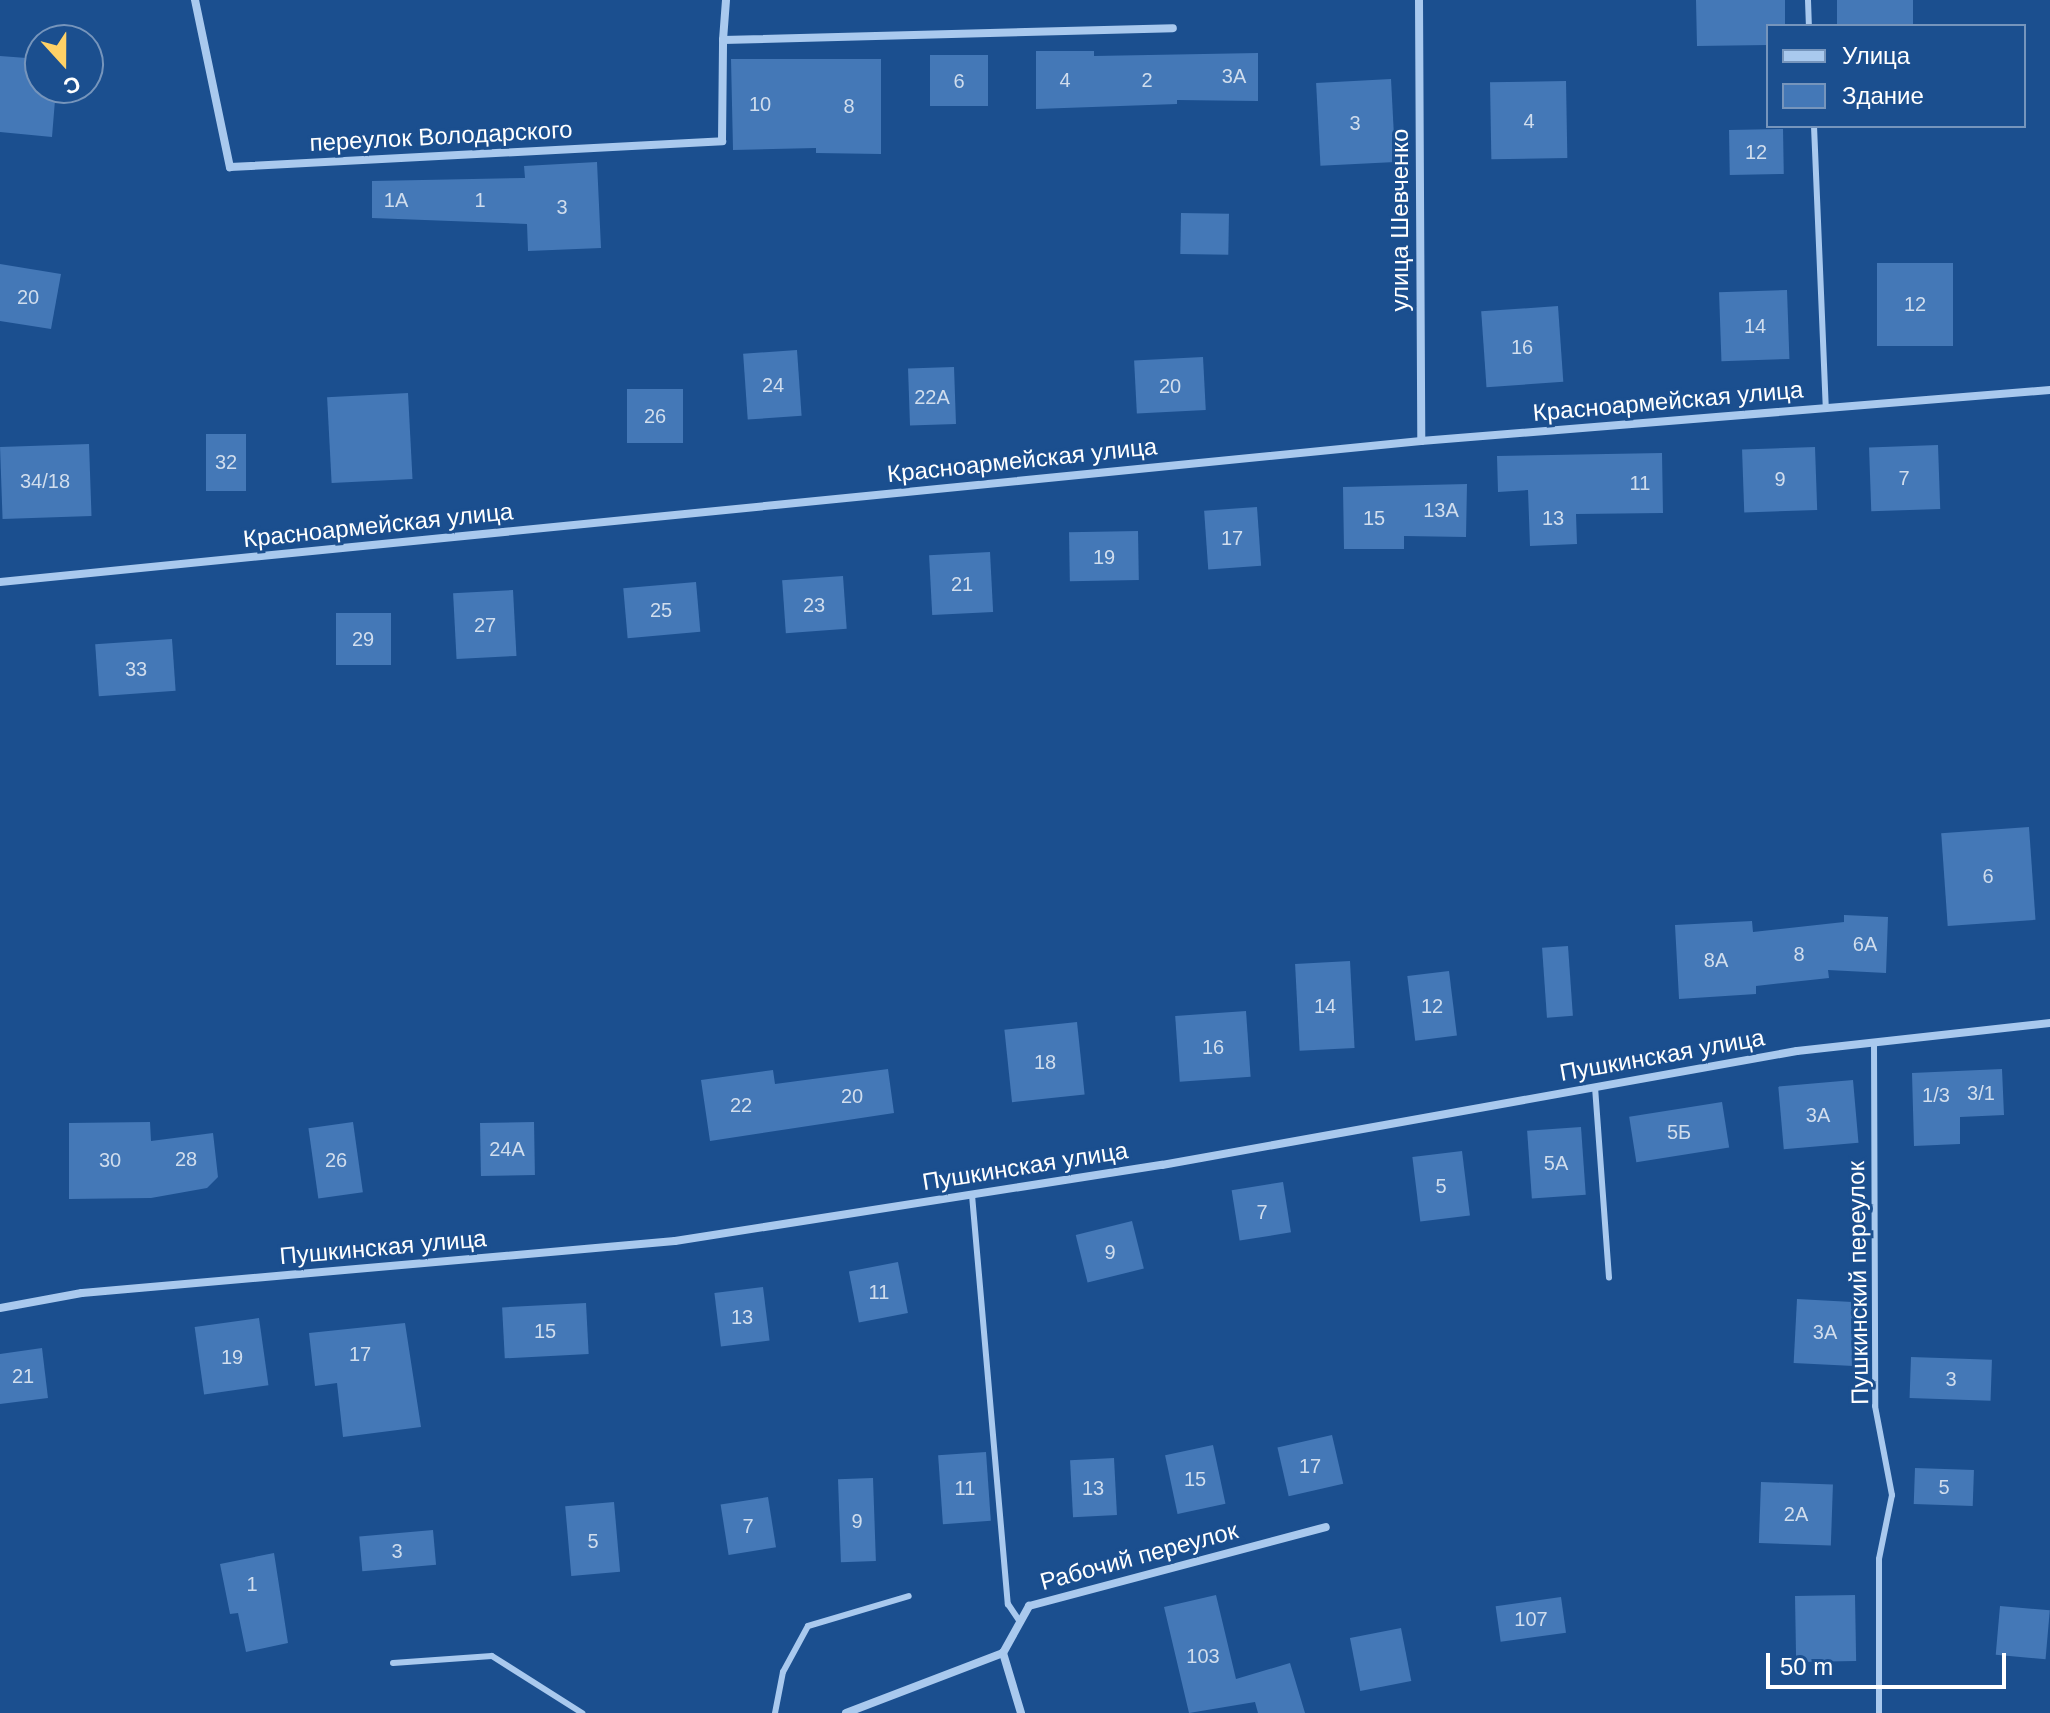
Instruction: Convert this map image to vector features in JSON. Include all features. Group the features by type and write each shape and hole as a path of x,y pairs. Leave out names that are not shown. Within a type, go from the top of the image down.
{"street":[{"name":"переулок Володарского","path":"195,0 230,167 722,141 726,0"},
{"name":"улица Шевченко","path":"1419,0 1421,441"},
{"path":"723,40 1173,28"},
{"name":"Красноармейская улица","path":"0,582 1421,441 2050,390"},
{"name":"Пушкинская улица","path":"0,1308 82,1293 675,1241 972,1195 1595,1087 1874,1043 2050,1023"},
{"name":"Рабочий переулок","path":"1003,1653 1029,1606 1326,1527"},
{"path":"846,1713 1003,1653 1021,1713"}],"lane":[{"path":"1808,0 1809,24"},
{"path":"1814,128 1826,408"},
{"name":"Пушкинский переулок","path":"1874,1043 1875,1406 1892,1495 1879,1559 1879,1713"},
{"path":"1595,1087 1609,1277"},
{"path":"972,1195 1008,1604 1020,1622"},
{"path":"775,1713 783,1672 808,1626 909,1596"},
{"path":"393,1663 492,1656 582,1713"}],"building":[{"path":"1696,0 1785,0 1785,24 1766,24 1766,45 1697,46"},
{"path":"1837,0 1913,0 1913,24 1837,24"},
{"path":"1036,51 1094,51 1094,56 1258,53 1258,101 1177,100 1177,104 1036,109"},
{"path":"930,55 988,55 988,106 930,106"},
{"path":"0,56 24,58 24,104 55,104 52,137 0,132"},
{"path":"731,59 881,59 881,154 816,153 816,148 733,150"},
{"path":"1391,79 1395,162 1320,166 1316,83"},
{"path":"1566,81 1567,158 1491,159 1490,82"},
{"path":"1783,129 1784,174 1730,175 1729,130"},
{"path":"597,162 601,248 528,251 527,224 372,218 372,181 525,178 524,166"},
{"path":"1181,213 1229,214 1228,255 1180,254"},
{"path":"1877,263 1953,263 1953,346 1877,346"},
{"path":"0,264 61,274 51,329 0,321"},
{"path":"1787,290 1789,359 1721,361 1719,292"},
{"path":"1558,306 1563,382 1486,387 1481,311"},
{"path":"797,350 802,416 748,420 743,354"},
{"path":"1203,357 1206,410 1137,414 1134,361"},
{"path":"954,367 956,424 910,426 908,369"},
{"path":"627,389 683,389 683,443 627,443"},
{"path":"408,393 413,479 332,483 327,397"},
{"path":"206,434 246,434 246,491 206,491"},
{"path":"89,444 92,516 3,519 0,447"},
{"path":"1938,445 1940,509 1871,511 1869,447"},
{"path":"1815,447 1817,510 1744,513 1742,450"},
{"path":"1662,453 1663,513 1576,514 1577,544 1530,546 1528,490 1498,492 1497,456"},
{"path":"1467,484 1466,537 1404,536 1404,549 1344,549 1343,487"},
{"path":"1257,507 1261,566 1208,570 1204,511"},
{"path":"1138,531 1139,580 1070,581 1069,532"},
{"path":"990,552 993,612 932,615 929,555"},
{"path":"843,576 847,629 786,633 782,580"},
{"path":"696,582 700,632 628,638 623,588"},
{"path":"513,590 516,656 457,659 453,593"},
{"path":"336,613 391,613 391,665 336,665"},
{"path":"172,639 176,691 99,696 95,644"},
{"path":"2029,827 2035,920 1948,926 1941,833"},
{"path":"1844,915 1888,917 1886,973 1828,970 1829,978 1756,986 1756,994 1679,999 1675,925 1752,921 1753,932 1844,922"},
{"path":"1568,946 1573,1016 1547,1018 1542,948"},
{"path":"1350,961 1355,1048 1300,1051 1295,964"},
{"path":"1449,971 1457,1036 1415,1041 1407,976"},
{"path":"1246,1011 1251,1077 1180,1082 1175,1016"},
{"path":"1077,1022 1085,1095 1012,1102 1004,1030"},
{"path":"888,1069 894,1113 710,1141 701,1080 773,1070 775,1084"},
{"path":"2002,1069 2004,1115 1960,1117 1960,1144 1914,1146 1912,1073"},
{"path":"1853,1080 1858,1143 1784,1149 1778,1087"},
{"path":"1722,1102 1729,1147 1636,1162 1629,1117"},
{"path":"150,1122 151,1141 213,1133 218,1177 207,1188 151,1198 69,1199 69,1123"},
{"path":"353,1122 363,1192 318,1199 308,1128"},
{"path":"534,1122 535,1175 481,1176 480,1123"},
{"path":"1581,1127 1586,1195 1532,1199 1527,1131"},
{"path":"1462,1151 1470,1216 1420,1222 1412,1157"},
{"path":"1283,1182 1291,1232 1240,1241 1232,1190"},
{"path":"1132,1221 1144,1269 1088,1283 1076,1235"},
{"path":"898,1262 908,1313 859,1323 849,1272"},
{"path":"763,1287 770,1341 721,1347 714,1293"},
{"path":"1797,1299 1857,1302 1854,1366 1794,1363"},
{"path":"586,1303 589,1354 505,1358 502,1307"},
{"path":"259,1318 268,1385 204,1394 195,1327"},
{"path":"405,1323 421,1427 343,1437 337,1383 315,1386 309,1333"},
{"path":"42,1348 48,1398 0,1404 0,1354"},
{"path":"1911,1357 1992,1360 1991,1401 1910,1398"},
{"path":"1332,1435 1343,1484 1289,1496 1277,1448"},
{"path":"1213,1445 1225,1504 1178,1514 1165,1455"},
{"path":"986,1452 991,1521 943,1524 938,1455"},
{"path":"1114,1458 1117,1515 1073,1517 1070,1460"},
{"path":"1915,1468 1974,1470 1973,1506 1914,1504"},
{"path":"873,1478 876,1561 841,1562 838,1479"},
{"path":"1761,1482 1833,1485 1831,1545 1759,1543"},
{"path":"768,1497 776,1547 729,1555 721,1505"},
{"path":"614,1502 620,1572 571,1576 565,1506"},
{"path":"433,1530 436,1565 362,1571 359,1536"},
{"path":"274,1553 288,1643 246,1652 238,1613 230,1614 220,1564"},
{"path":"1216,1595 1236,1679 1290,1663 1305,1713 1258,1713 1255,1702 1189,1713 1164,1607"},
{"path":"1855,1595 1856,1661 1796,1662 1795,1596"},
{"path":"1561,1597 1566,1633 1501,1642 1496,1606"},
{"path":"2000,1606 2050,1610 2046,1659 1996,1655"},
{"path":"1401,1628 1411,1681 1360,1691 1350,1638"}]}
